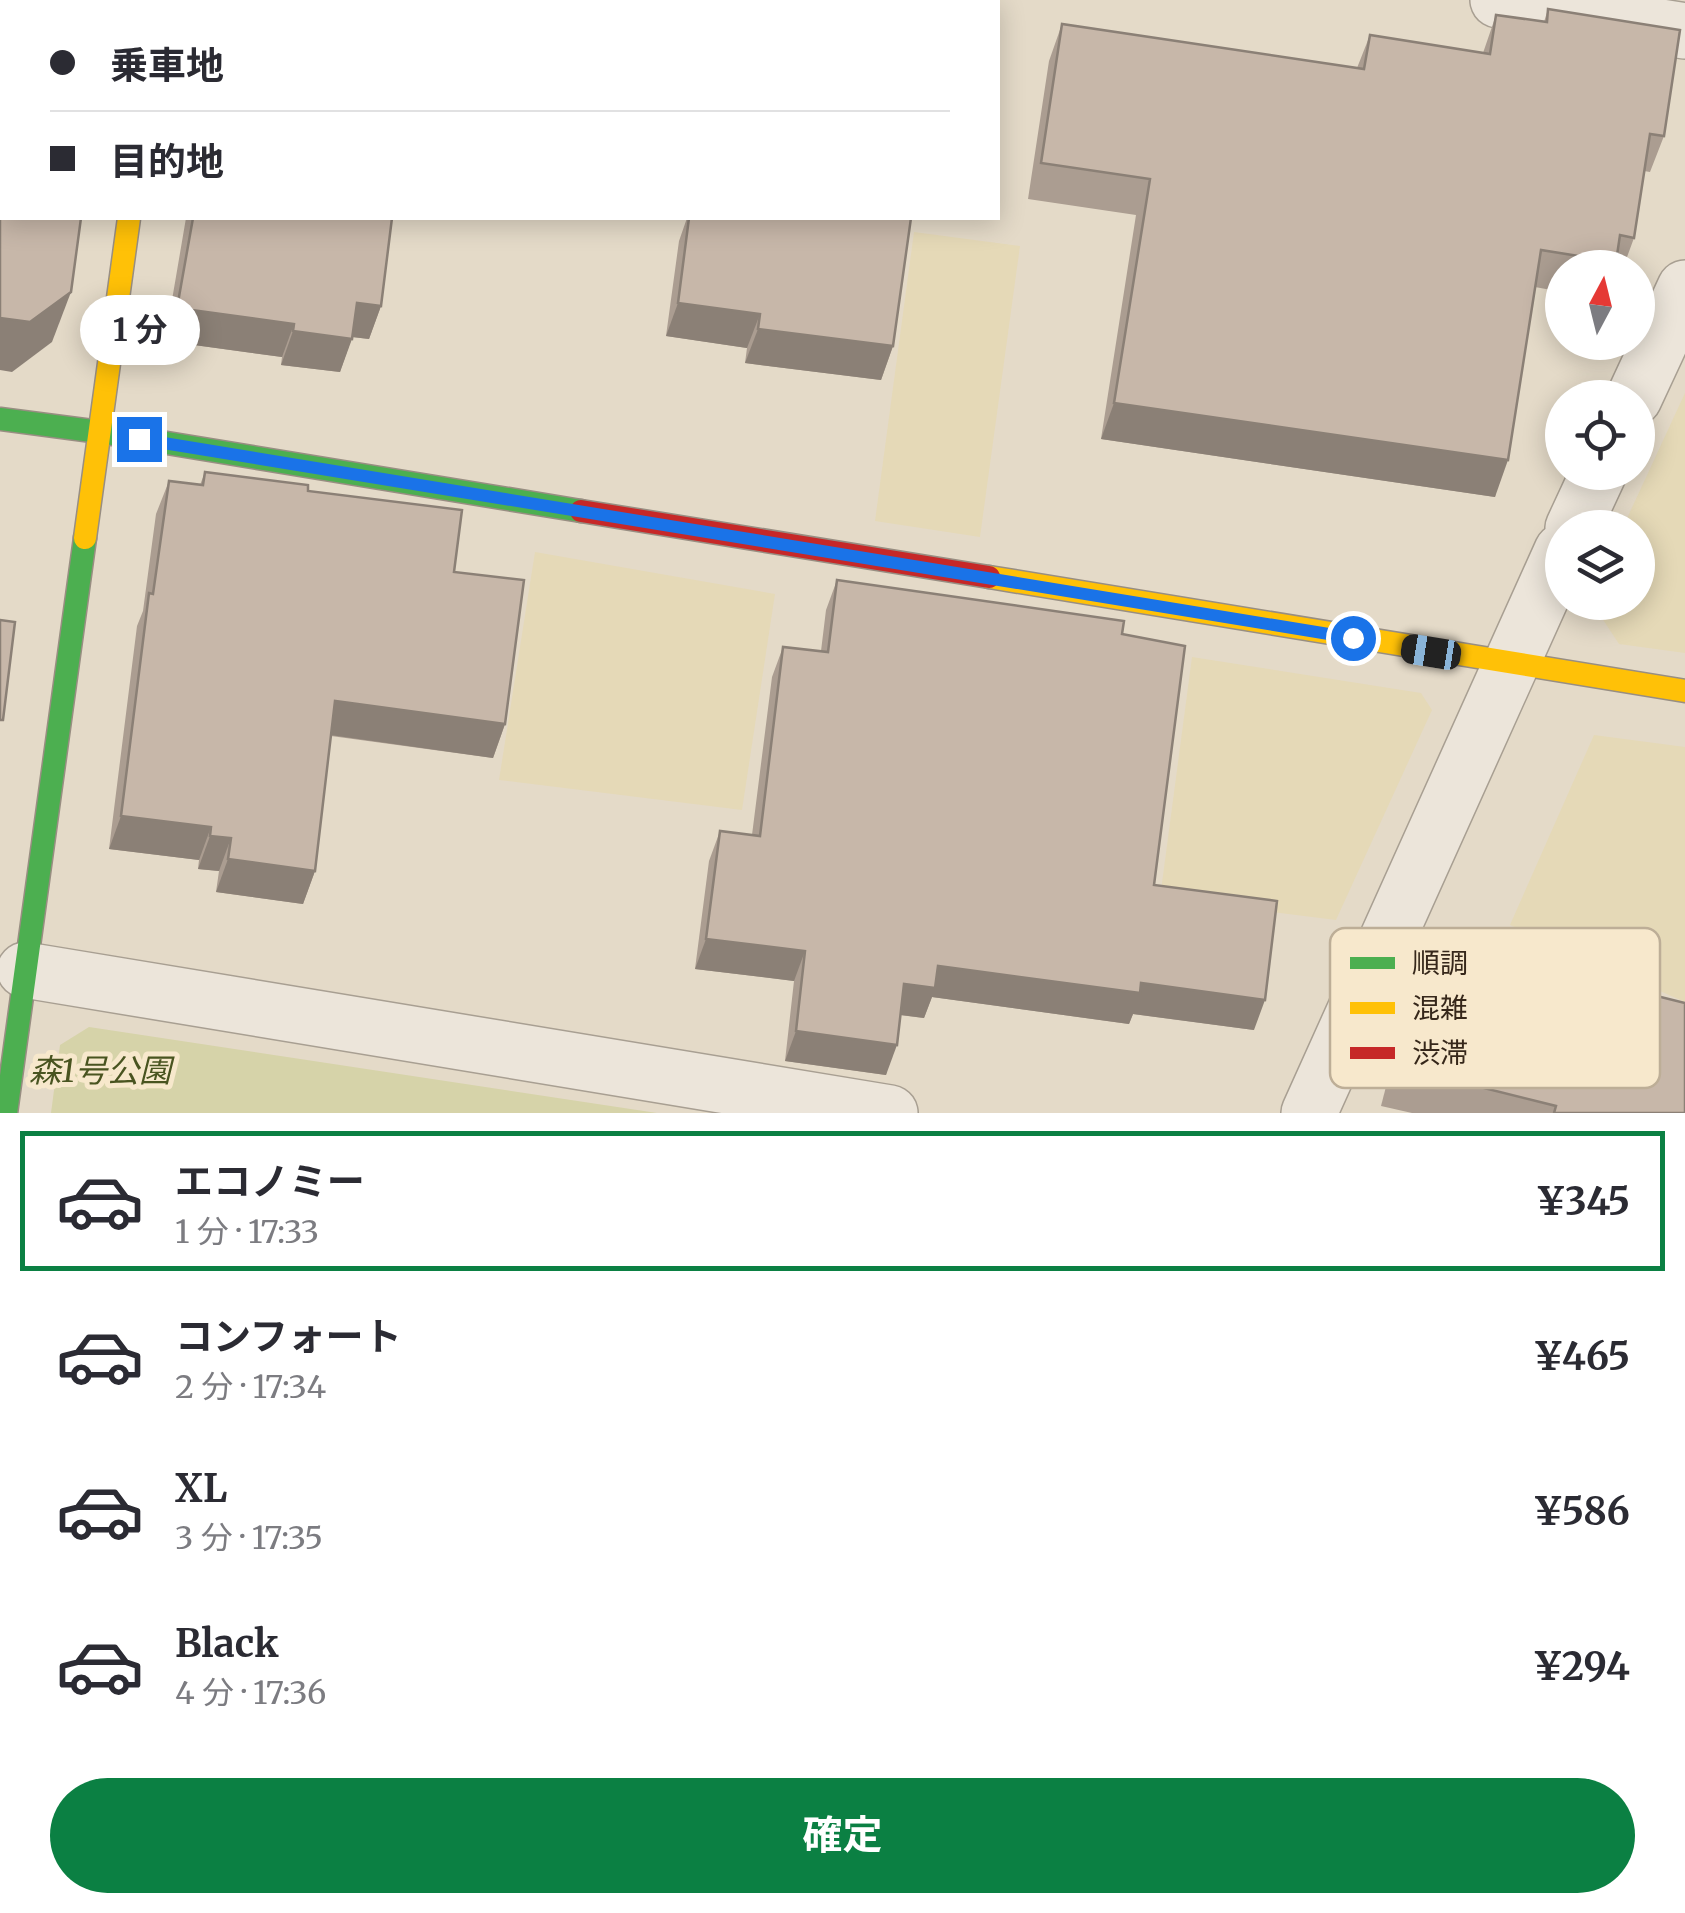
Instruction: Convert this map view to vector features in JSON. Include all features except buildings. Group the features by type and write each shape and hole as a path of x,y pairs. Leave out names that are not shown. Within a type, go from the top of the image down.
{"street":[{"path":"1498,0 1685,31"},
{"path":"6,1113 129,220"},
{"path":"1642,380 1685,288"},
{"path":"0,420 100,432 1685,691"},
{"path":"1392,928 1545,587"},
{"path":"26,970 890,1113"},
{"path":"1309,1113 1330,1066"}],"shaded area":[{"path":"914,232 1020,246 980,537 875,521"},
{"path":"1685,393 1685,653 1619,644 1603,620 1655,620 1655,510 1631,510 1640,490 1655,490 1655,458"},
{"path":"535,552 775,594 742,810 499,780"},
{"path":"1192,657 1421,693 1432,710 1336,920 1160,898"},
{"path":"1594,735 1685,747 1685,1002 1660,991 1660,928 1510,925"}],"green space":[{"name":"森1号公園","path":"89,1027 657,1113 51,1113 60,1045"}],"traffic: fast":[{"path":"0,419 581,511"},
{"path":"6,1113 85,538"}],"traffic: slow":[{"path":"85,538 129,220"},
{"path":"989,577 1685,691"}],"traffic: jam":[{"path":"581,511 989,577"}],"route":[{"path":"139,439 1353,638"}]}
